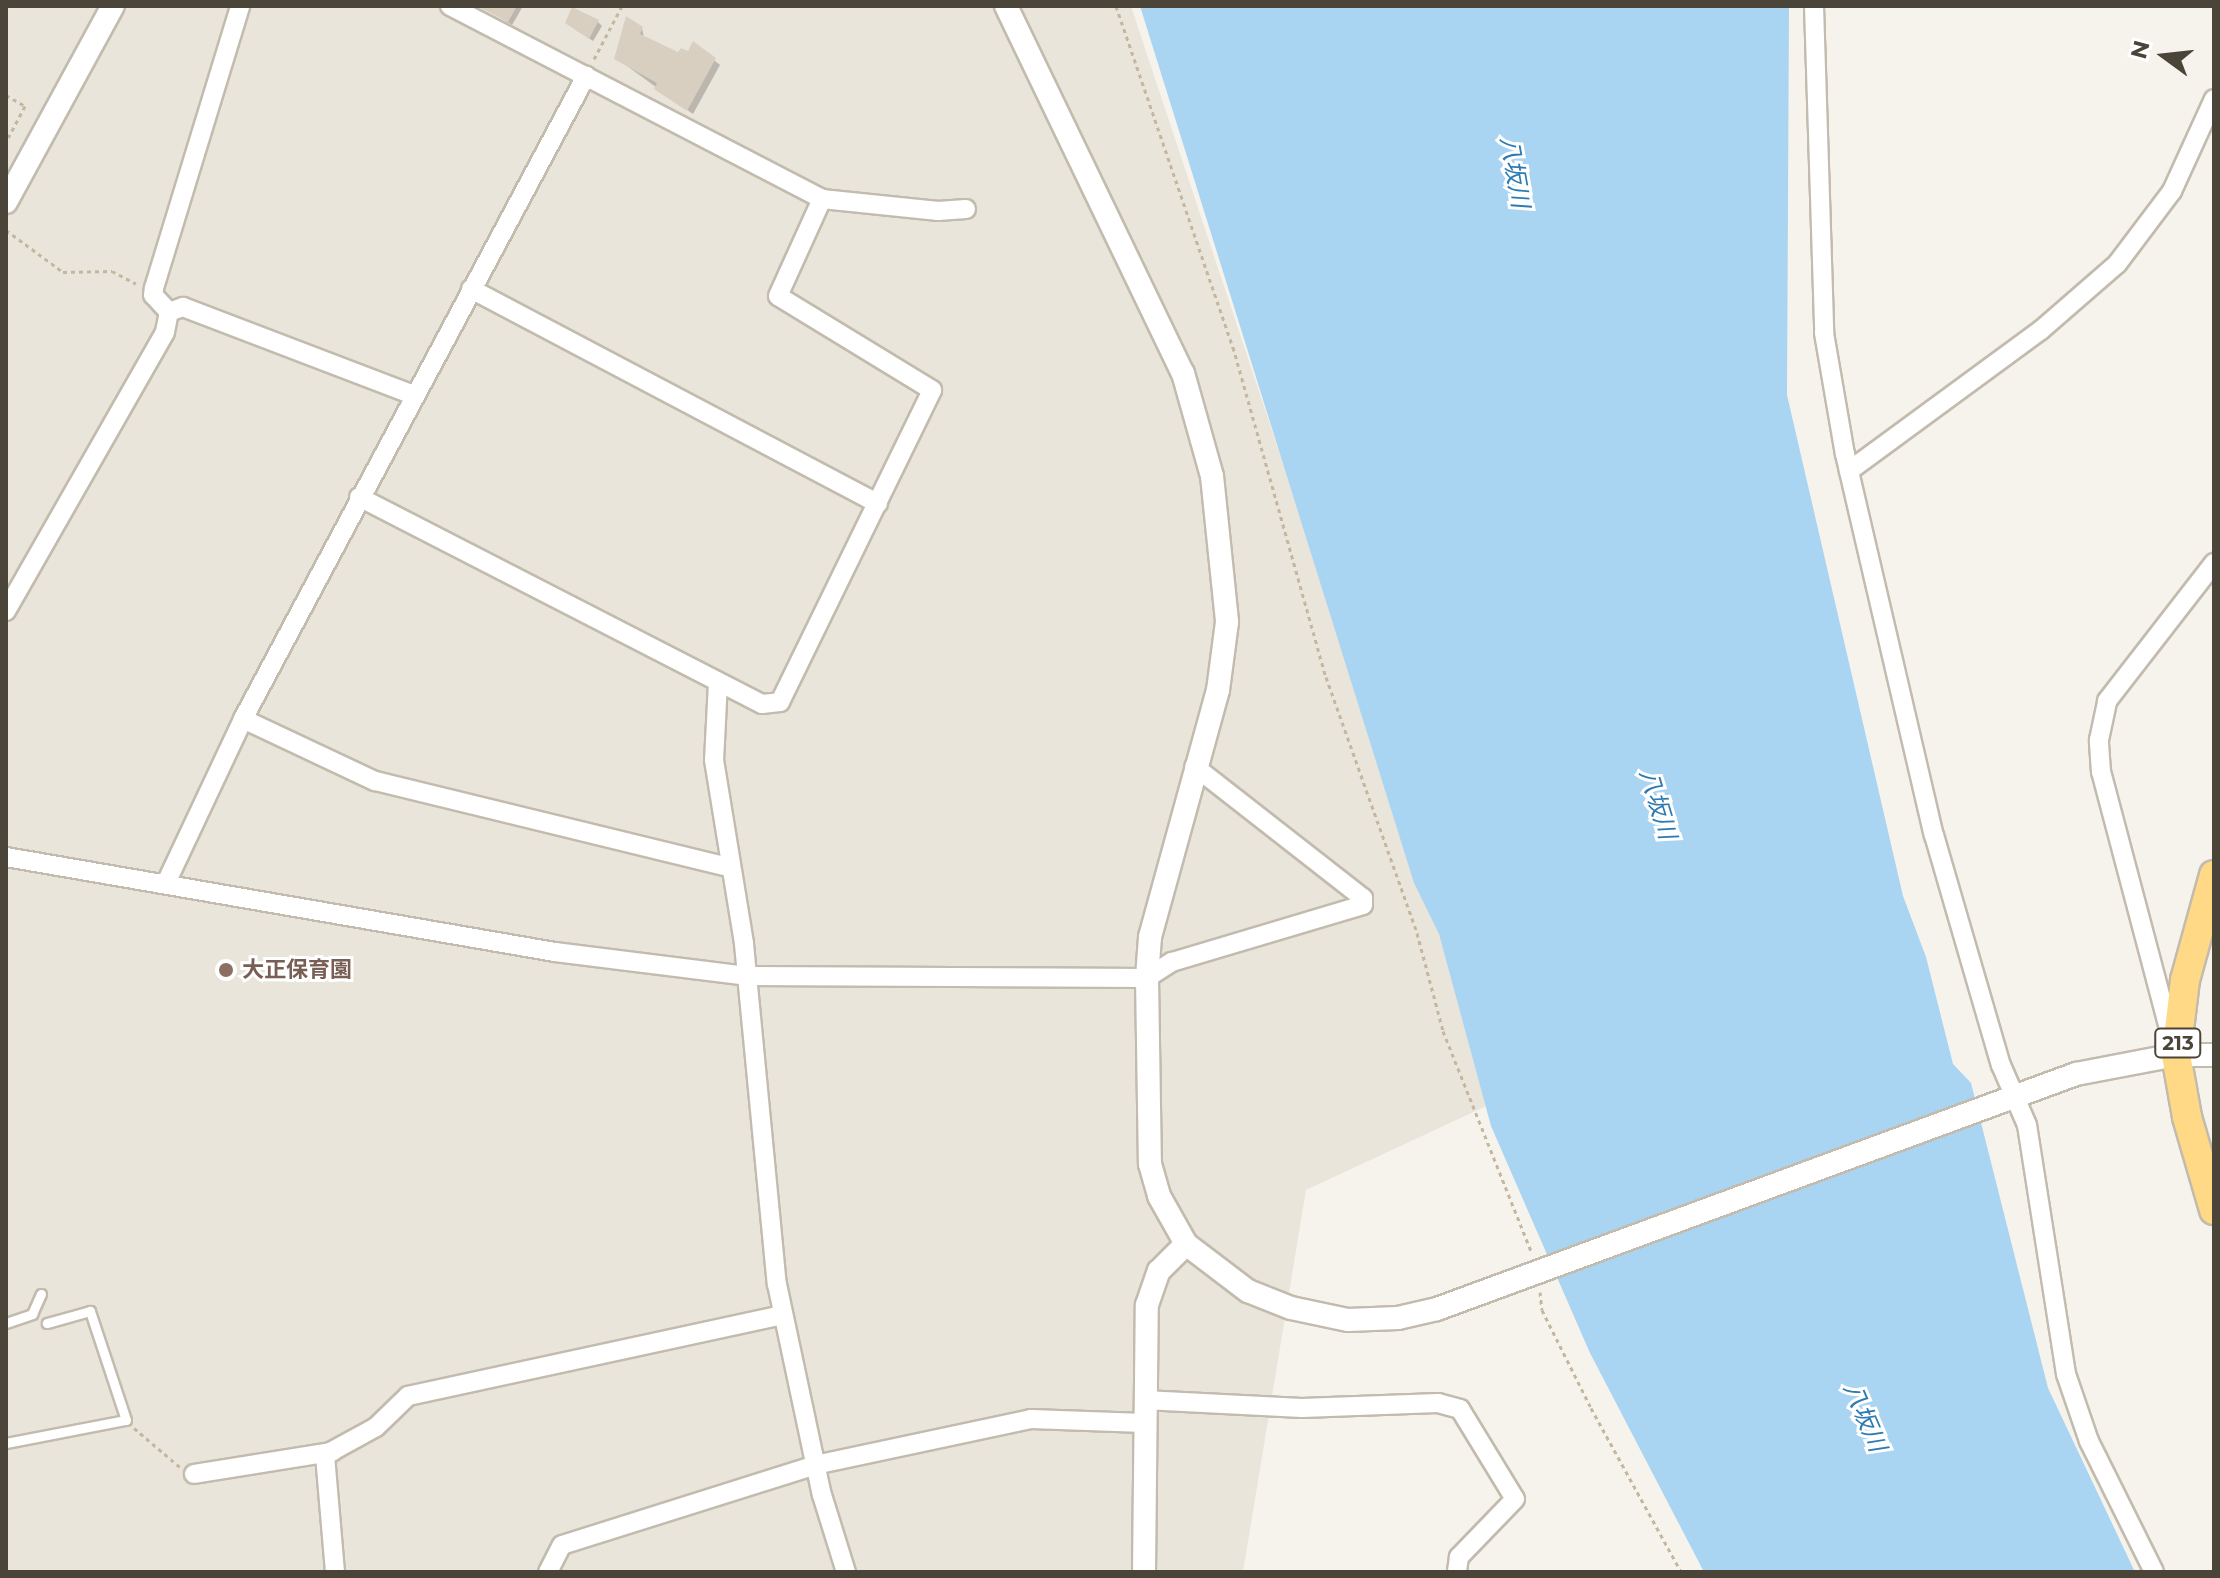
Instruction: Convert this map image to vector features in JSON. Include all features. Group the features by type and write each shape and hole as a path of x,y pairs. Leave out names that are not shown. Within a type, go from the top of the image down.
{"highway":[{"name":"213","path":"2214,875 2185,980 2176,1055 2187,1117 2214,1210"}],"street":[{"path":"6,202 113,6"},
{"path":"169,312 153,295 240,6"},
{"path":"450,6 822,199 938,211 966,209"},
{"path":"1006,6 1183,373 1212,476 1227,622 1218,690 1194,766 1150,937 1147,978 1150,1164 1159,1196 1186,1244 1248,1291 1291,1308 1348,1320 1437,1309 2016,1099 2076,1074 2176,1055 2214,1055"},
{"path":"1814,6 1824,333 1849,471 1934,835 2001,1065 2027,1125 2066,1374 2089,1441 2154,1572"},
{"path":"166,883 243,719 413,395 586,76"},
{"path":"1849,471 2041,330 2117,264 2172,191 2214,99"},
{"path":"359,497 762,704 780,702 932,390 778,296 822,199"},
{"path":"471,289 878,504"},
{"path":"169,312 183,307 413,395"},
{"path":"6,611 165,332 169,312"},
{"path":"2176,1055 2101,772 2099,740 2107,701 2214,563"},
{"path":"718,682 714,760 747,976 782,1315 815,1465 846,1572"},
{"path":"243,719 375,781 731,868"},
{"path":"6,857 555,952 747,976 1147,978 1172,962 1363,905 1363,898 1194,766"},
{"path":"1144,1572 1147,1305 1159,1271 1186,1244"},
{"path":"335,1572 325,1455 376,1427 408,1396 782,1315"},
{"path":"1144,1400 1302,1408 1438,1403 1460,1409 1515,1499 1459,1557 1457,1572"},
{"path":"548,1572 562,1545 815,1465 1031,1419 1144,1423"},
{"path":"194,1474 332,1452"}],"lane":[{"path":"6,1323 32,1314 41,1294"},
{"path":"6,1443 126,1420 90,1311 47,1323"}],"path":[{"path":"586,76 622,6"},
{"path":"1116,6 1236,359 1326,677 1417,933 1443,1031 1538,1272 1542,1310 1681,1572"},
{"path":"6,95 25,106 6,141"},
{"path":"6,230 63,272 112,271 153,295"},
{"path":"126,1420 165,1459 194,1474"}],"shaded area":[{"path":"6,6 1131,6 1495,1102 1306,1190 1243,1572 6,1572"}],"water":[{"name":"八坂川","path":"1140,6 1789,6 1787,395 1903,896 1926,957 1953,1064 1971,1083 2048,1388 2135,1572 1704,1572 1590,1353 1491,1126 1439,934 1414,883"}],"building":[{"path":"477,6 517,6 508,22"},
{"path":"572,7 599,20 589,39 565,23"},
{"path":"626,16 643,27 640,34 678,52 681,48 688,51 693,41 716,58 687,111 654,89 657,83 614,59"}],"place":[{"name":"大正保育園","path":"226,970"}]}
